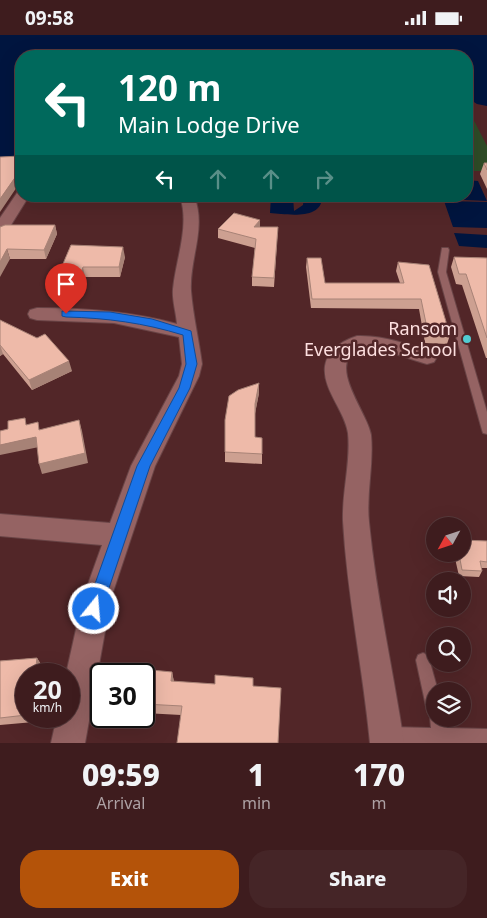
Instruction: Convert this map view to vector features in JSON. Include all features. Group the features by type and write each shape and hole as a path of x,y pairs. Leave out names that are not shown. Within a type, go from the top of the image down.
{"street":[{"path":"0,230 18,202"},
{"path":"68,743 91,619 143,466 189,376 192,364 182,290 191,244 191,202"},
{"path":"37,314 110,315 152,322 188,333"},
{"path":"386,739 356,520 360,435 354,414 338,386 334,373 339,356 346,349 367,342 378,342 410,354 427,357"},
{"path":"0,525 119,535"}],"lane":[{"path":"445,250 442,272 487,430"},
{"path":"423,660 428,682"},
{"path":"386,739 487,737"}],"green space":[{"path":"473,119 487,146 487,171 473,171"}],"water":[{"path":"0,35 487,35 487,106 473,101 473,50 15,50 15,157 0,157"},
{"path":"473,181 478,181 487,201 473,200"},
{"path":"271,202 293,202 294,211 303,205 303,202 321,202 317,209 310,213 294,215 270,213"},
{"path":"444,202 487,202 487,228 453,227"},
{"path":"454,233 487,235 487,248 459,246"}],"building":[{"path":"15,156 15,178 0,199 0,157"},
{"path":"234,213 260,220 254,227 278,227 274,278 252,277 256,239 218,229"},
{"path":"5,225 55,225 44,250 7,249 0,262 0,227"},
{"path":"71,245 123,247 119,267 83,267 79,279 57,278"},
{"path":"454,257 487,258 487,338 466,274 459,274"},
{"path":"307,258 321,258 325,283 404,283 398,262 429,265 450,335 428,333 421,299 312,299"},
{"path":"0,320 37,338 45,334 69,361 29,380 0,345"},
{"path":"259,383 255,404 255,437 262,438 262,454 225,452 225,420 229,396 238,390"},
{"path":"25,418 26,425 38,422 39,430 79,420 85,453 39,464 36,437 0,445 0,431 8,429 8,421"},
{"path":"471,540 487,541 487,562 480,561 482,571 462,570 461,563 471,563"},
{"path":"37,658 36,663 15,663 15,716 0,718 0,661"},
{"path":"155,670 172,672 171,681 215,684 215,675 253,678 253,686 281,688 278,743 177,743 182,706 155,705"}],"place":[{"name":"Ransom Everglades School","path":"467,339"}],"route":[{"path":"66,314 110,315 152,322 188,333 192,364 185,388 143,466 96,598 94,609"}]}
